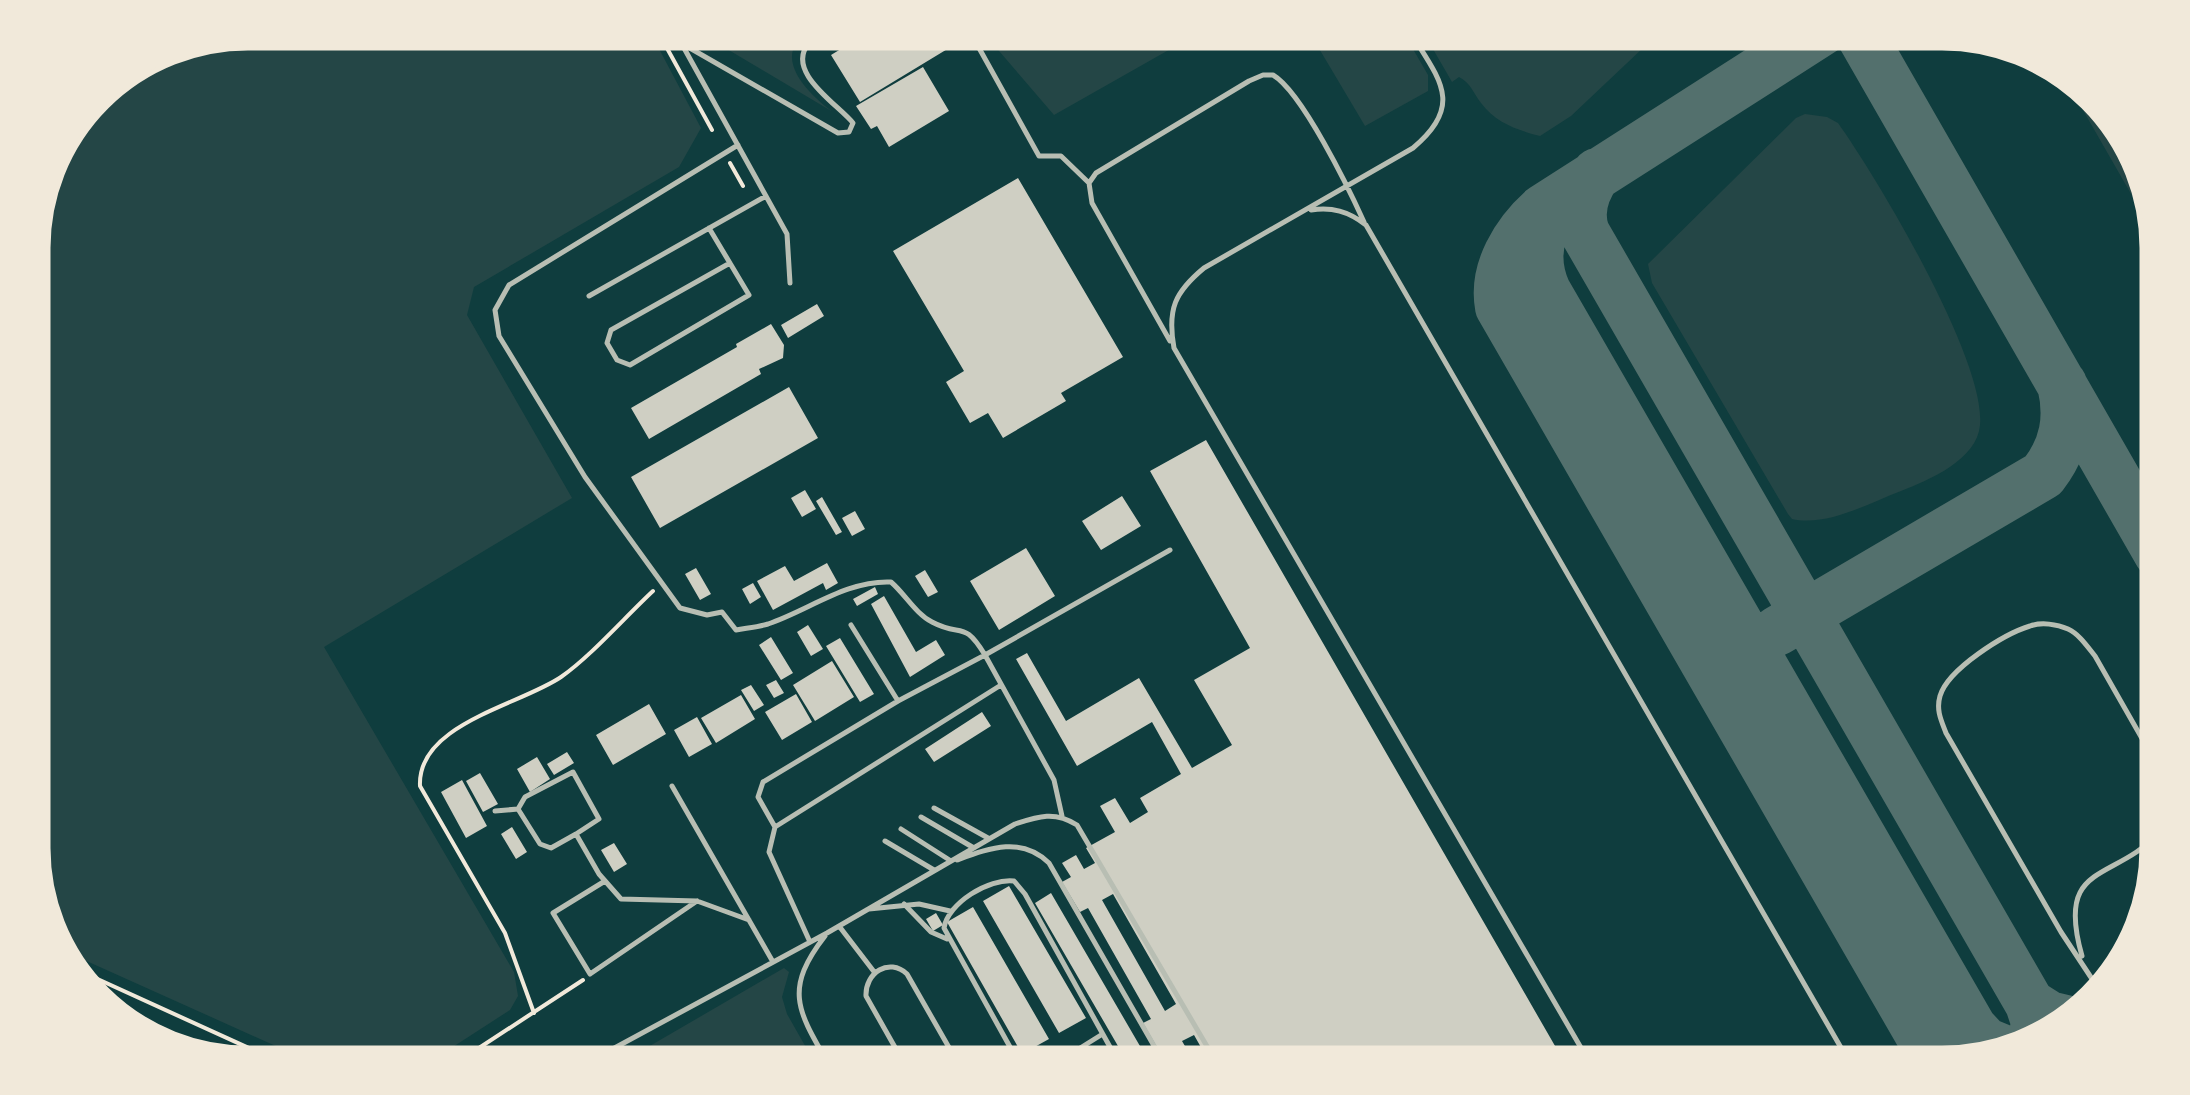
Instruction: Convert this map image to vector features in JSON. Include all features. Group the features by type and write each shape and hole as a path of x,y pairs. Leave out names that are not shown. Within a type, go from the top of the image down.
{"lane":[{"path":"684,48 787,234 790,283"},
{"path":"691,48 838,133 849,132 854,122 840,106 816,90 806,73 807,48"},
{"path":"979,48 1038,156 1061,156 1089,183 1092,203 1174,348 1447,812 1580,1047"},
{"path":"1174,348 1170,326 1174,304 1184,284 1204,268 1413,148 1432,132 1442,117 1444,100 1439,80 1420,48"},
{"path":"1089,183 1096,172 1263,75 1283,80 1348,186 1366,224 1841,1047"},
{"path":"738,146 518,278 500,296 496,310 499,336 585,477 680,608 707,615 722,612 736,630 767,624 850,588 891,582 928,621 972,635 1054,780 1062,816"},
{"path":"589,296 766,196"},
{"path":"1308,210 1342,211 1366,224"},
{"path":"710,228 749,295 630,364 617,360 607,343 611,330 730,263"},
{"path":"810,942 770,852 775,828 758,797 764,782 898,701 1170,550"},
{"path":"2093,979 2061,932 1946,733 1938,714 1940,695 1961,664 2030,626 2049,624 2068,629 2082,639 2142,738"},
{"path":"850,625 898,701"},
{"path":"775,828 1001,684"},
{"path":"573,772 599,819 546,848 535,839 518,809 525,797 573,772"},
{"path":"672,786 773,962"},
{"path":"934,808 990,838"},
{"path":"494,811 518,809"},
{"path":"614,1048 826,934 1015,824 1041,815 1062,816 1077,825 1208,1047"},
{"path":"921,817 974,848"},
{"path":"900,829 948,863"},
{"path":"576,834 605,881 621,898 697,901 749,920"},
{"path":"884,841 934,870"},
{"path":"948,863 1010,845 1042,856 1155,1047"},
{"path":"2084,964 2074,925 2074,906 2081,890 2094,876 2142,848"},
{"path":"605,881 553,913 590,974 697,901"},
{"path":"1010,1048 944,928 950,911 970,897 995,882 1014,881 1110,1047"},
{"path":"866,910 904,904 931,905 950,911"},
{"path":"904,904 931,932 947,939"},
{"path":"839,926 875,973"},
{"path":"819,1048 804,1023 797,993 802,970 826,934"},
{"path":"895,1048 866,996 866,986 875,973 892,966 906,974 949,1048"},
{"path":"1080,1048 1102,1034"}],"path":[{"path":"667,48 712,130"},
{"path":"730,163 742,186"},
{"path":"534,1013 506,932 420,786 420,768 426,755 448,737 489,711 561,678 660,585"},
{"path":"480,1048 590,974"},
{"path":"98,979 249,1048"}],"shaded area":[{"path":"248,48 659,48 701,128 679,167 474,287 467,315 572,498 324,647 514,972 518,996 510,1010 451,1048 280,1048 82,959 54,899 48,848 48,234 58,183 81,136 106,106 147,74 196,54"},
{"path":"725,48 794,48 792,62 796,73 833,112"},
{"path":"996,48 1172,48 1054,115"},
{"path":"1319,48 1412,48 1428,75 1428,91 1365,126"},
{"path":"1432,48 1643,48 1571,116 1540,136 1493,116 1463,79 1452,82"},
{"path":"2077,100 2116,148 2138,206"},
{"path":"1805,114 1838,123 1902,226 1966,358 1980,425 1970,449 1938,475 1848,512 1805,521 1792,519 1788,514 1652,283 1648,264 1796,118"},
{"path":"784,968 789,972 782,997 806,1048 647,1048"}],"building":[{"path":"842,48 949,48 860,102 831,55"},
{"path":"923,67 949,111 889,147 877,126 871,129 856,106"},
{"path":"1018,178 1123,357 1061,393 1066,401 1003,438 988,413 970,423 946,382 964,371 893,251"},
{"path":"817,304 824,316 788,338 781,325"},
{"path":"771,324 784,345 783,358 759,369 761,374 649,439 631,408"},
{"path":"789,387 818,438 660,528 631,477"},
{"path":"1206,440 1556,1047 1201,1047 1194,1035 1182,1041 1186,1047 1157,1047 1143,1023 1151,1019 1088,908 1080,912 1062,882 1071,877 1062,863 1076,855 1084,869 1095,863 1086,848 1115,832 1100,806 1115,798 1130,823 1148,812 1140,798 1181,774 1152,722 1077,766 1016,659 1027,653 1066,721 1139,678 1192,768 1232,745 1194,680 1250,648 1150,471","holes":["1113,894 1176,1004 1165,1011 1102,900"]},
{"path":"805,490 816,509 802,517 791,498"},
{"path":"1122,496 1141,526 1101,550 1082,521"},
{"path":"822,497 842,532 836,535 816,501"},
{"path":"855,511 865,529 852,536 842,518"},
{"path":"1026,548 1055,596 999,630 970,581"},
{"path":"827,563 838,583 826,590 823,583 773,610 757,581 785,566 794,581"},
{"path":"696,568 711,594 700,600 685,574"},
{"path":"925,570 938,592 928,597 915,576"},
{"path":"753,583 761,597 750,604 742,589"},
{"path":"875,587 878,594 857,606 853,599"},
{"path":"884,596 916,652 936,640 945,655 910,677 871,604"},
{"path":"808,625 823,649 811,656 797,632"},
{"path":"771,637 793,673 781,680 759,645"},
{"path":"840,638 874,694 860,702 826,646"},
{"path":"832,661 854,697 815,721 793,685"},
{"path":"776,680 784,693 774,698 766,685"},
{"path":"751,685 764,705 754,711 741,690"},
{"path":"796,694 812,722 782,740 765,712"},
{"path":"741,695 755,719 716,743 701,718"},
{"path":"649,704 666,734 613,765 596,735"},
{"path":"982,712 991,726 934,762 925,749"},
{"path":"697,717 712,744 689,757 674,730"},
{"path":"567,752 574,763 554,775 547,764"},
{"path":"537,757 550,779 530,792 517,769"},
{"path":"480,773 498,804 483,812 466,781"},
{"path":"462,780 487,826 466,838 441,792"},
{"path":"512,827 527,852 516,859 501,834"},
{"path":"614,843 627,864 614,872 601,850"},
{"path":"1009,886 1086,1018 1059,1033 983,901"},
{"path":"1051,893 1141,1047 1119,1047 1035,903"},
{"path":"973,907 1049,1039 1034,1048 1018,1048 947,922"},
{"path":"936,913 943,925 933,931 926,919"}],"taxiway":[{"path":"1795,48 1543,209 1524,229 1503,266 1500,307 1927,1047"},
{"path":"1868,48 2142,524"},
{"path":"1597,173 1583,202 1585,233 2030,1004"},
{"path":"1554,208 1539,248 1539,269 1546,291 1972,1028 1987,1043"},
{"path":"1777,631 2043,475 2064,432 2062,384"},
{"path":"2035,1025 2030,1004 2050,1016"}]}
